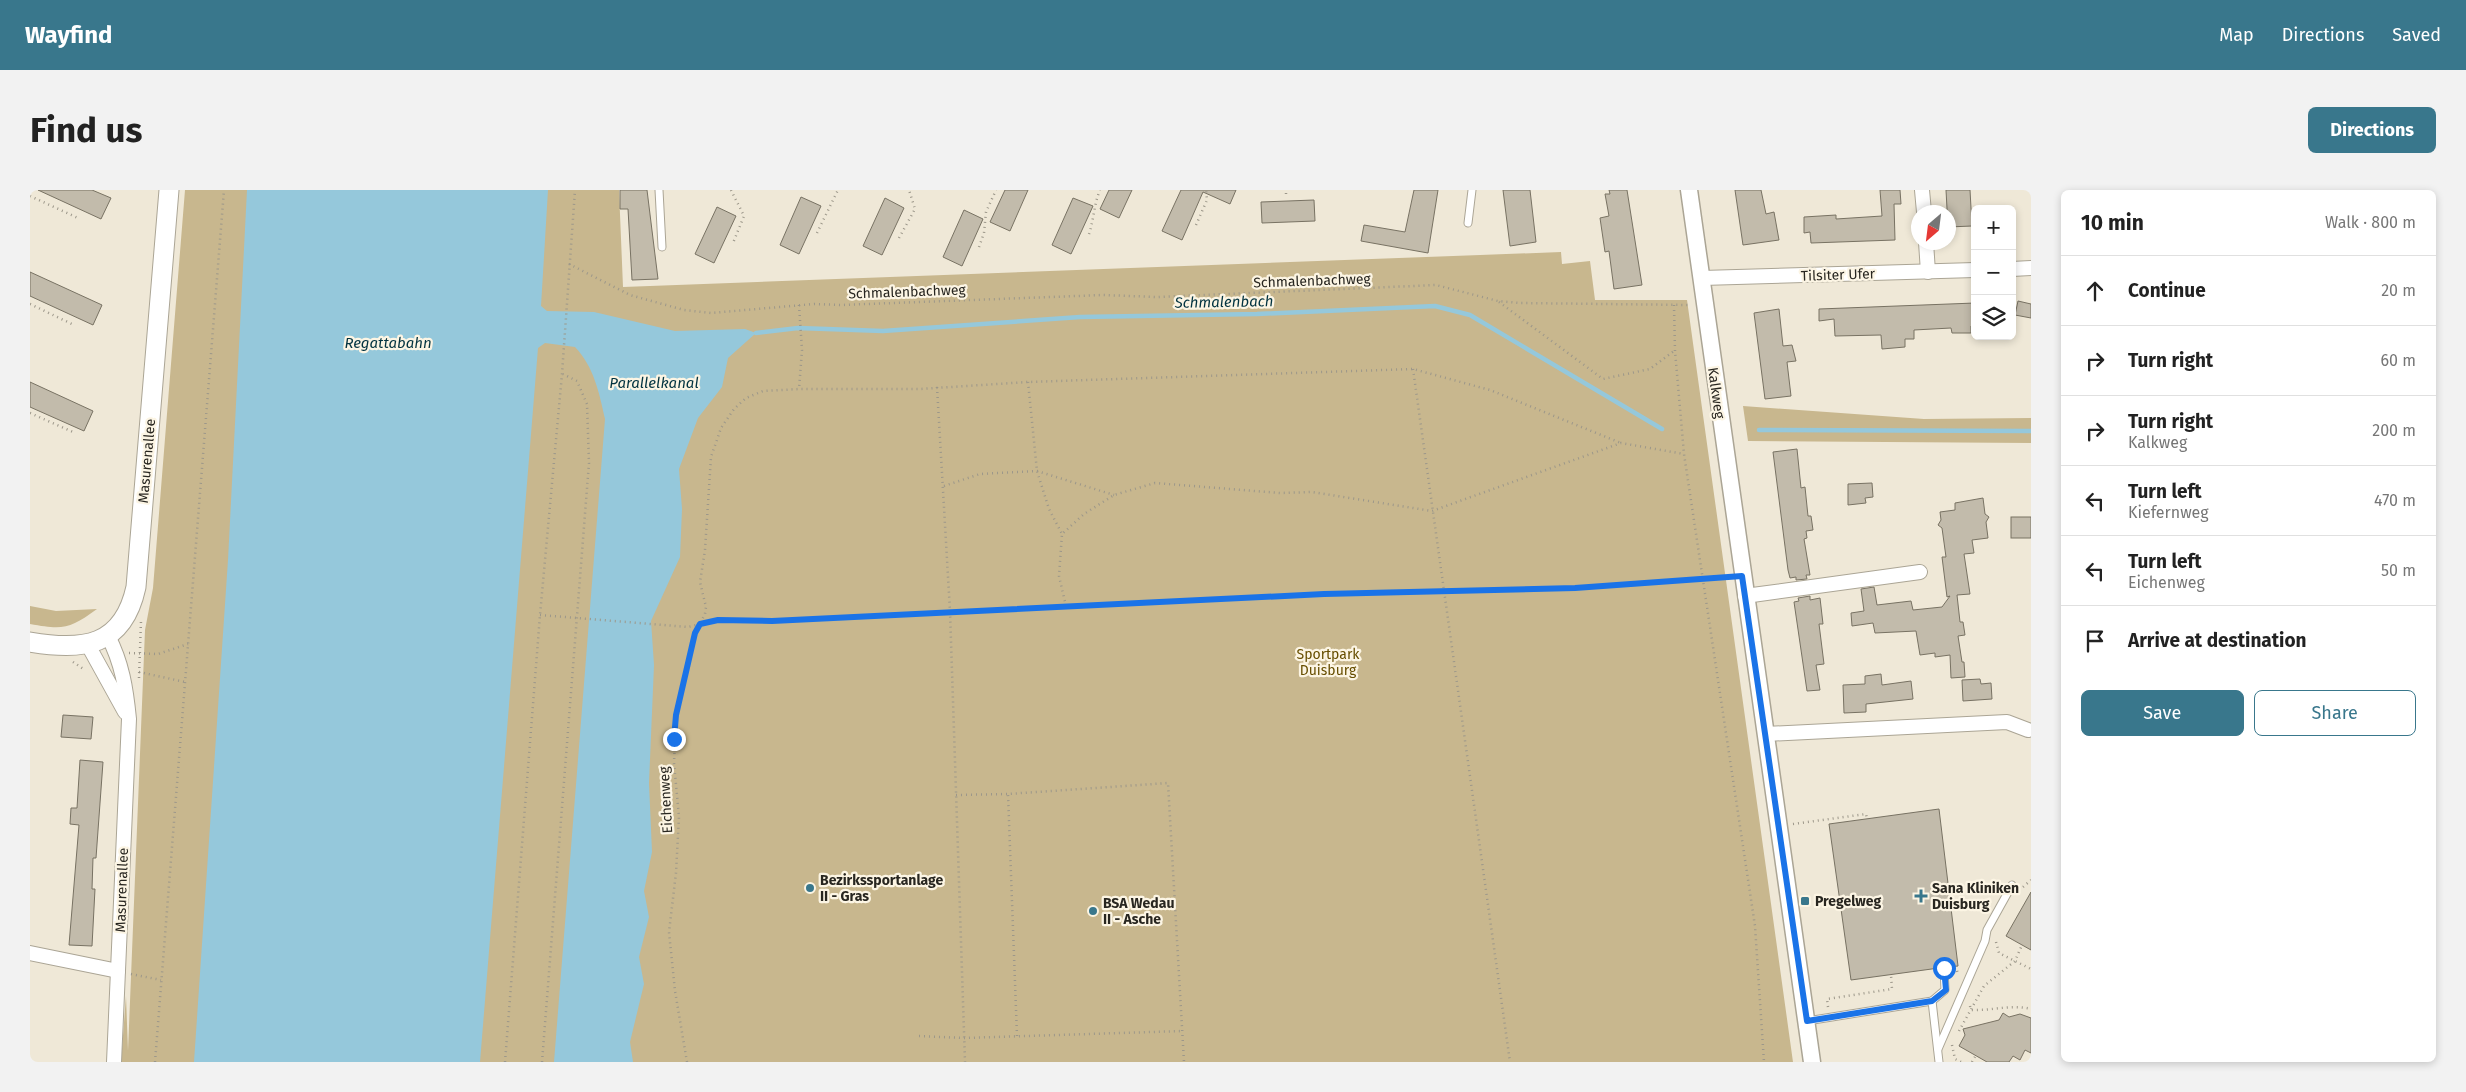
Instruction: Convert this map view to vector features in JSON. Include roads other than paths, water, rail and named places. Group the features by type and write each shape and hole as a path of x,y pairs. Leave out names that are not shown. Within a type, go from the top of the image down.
{"main road":[{"name":"Masurenallee","path":"108,636 124,621 132,608 136,587 169,190"},
{"path":"30,642 70,647 88,645 108,636"}],"street":[{"name":"Kalkweg","path":"1689,190 1812,1062"},
{"path":"1922,190 1923,205"},
{"path":"1927,250 1928,272"},
{"path":"2016,269 2031,268"},
{"name":"Tilsiter Ufer","path":"1702,278 1971,270"},
{"path":"1745,596 1920,572"},
{"name":"Masurenallee","path":"108,636 118,656 125,679 129,719 124,972 114,1062"},
{"path":"88,645 129,719"},
{"path":"1766,734 2007,722 2028,730"},
{"path":"30,953 124,972"}],"lane":[{"path":"659,190 662,247"},
{"path":"1468,224 1472,190"},
{"path":"1938,1050 1985,941 1987,930 2012,885"},
{"path":"1807,1021 1932,1001 1946,990 1944,968"},
{"path":"1932,1001 1939,1062"}],"water":[{"name":"Regattabahn","path":"247,190 548,190 541,306 547,311 594,312 675,331 745,329 756,333 728,358 722,387 698,418 679,469 682,509 680,557 651,621 654,665 649,783 652,852 644,891 649,917 639,957 644,984 630,1042 633,1062 554,1062 605,419 595,380 587,363 575,347 545,343 538,348 480,1062 194,1062 228,560"}],"waterway":[{"name":"Schmalenbach","path":"756,333 798,328 883,331 1080,317 1257,314 1435,306 1470,315 1662,429"},
{"path":"1759,430 2031,431"}],"place":[{"name":"Bezirkssportanlage II - Gras","path":"810,888"},
{"name":"Sana Kliniken Duisburg","path":"1921,896"},
{"name":"Pregelweg","path":"1805,901"},
{"name":"BSA Wedau II - Asche","path":"1093,911"}],"water label":[{"name":"Parallelkanal","path":"654,383"}],"park label":[{"name":"Sportpark Duisburg","path":"1328,662"}]}
